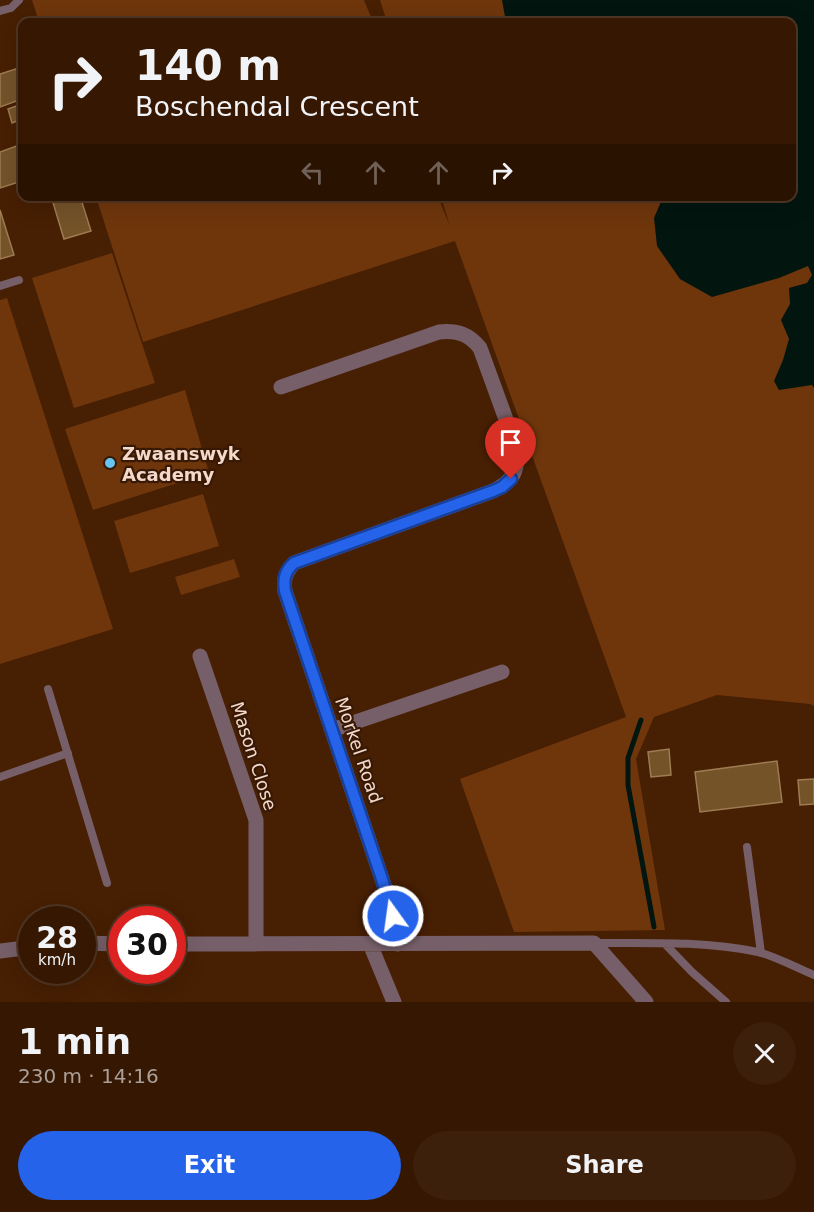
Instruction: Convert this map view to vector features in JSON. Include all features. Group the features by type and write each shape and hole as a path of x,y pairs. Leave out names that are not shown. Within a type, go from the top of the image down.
{"street":[{"name":"Morkel Road","path":"281,387 439,332 460,332 475,341 480,348 516,447 518,460 516,470 511,479 502,487 294,563 284,576 285,591 390,903 398,944"},
{"name":"Mason Close","path":"200,656 256,820 256,944"},
{"path":"332,730 502,672"},
{"path":"186,944 594,943 646,1002"},
{"path":"370,944 394,1002"},
{"path":"0,951 18,949"}],"lane":[{"path":"0,11 11,8 19,0"},
{"path":"0,286 19,280"},
{"path":"48,689 107,883"},
{"path":"0,777 68,753"},
{"path":"747,847 761,953"},
{"path":"594,943 720,947 761,953 814,975"},
{"path":"665,944 725,1002"}],"shaded area":[{"path":"32,0 364,0 371,18 38,18"},
{"path":"380,0 814,0 814,706 717,695 654,717 636,759 665,930 514,932 460,779 626,717 455,241 143,342 97,201 440,201 450,226 442,201 796,201 796,18 386,18"},
{"path":"502,0 814,0 814,388 812,385 779,390 774,381 789,339 781,320 790,304 789,288 807,283 812,275 808,266 779,278 712,297 680,279 657,246 654,218 661,201 796,201 796,18 505,18"},
{"path":"112,253 155,383 74,408 32,278"},
{"path":"7,298 113,629 0,664 0,300"},
{"path":"185,390 209,473 93,510 65,429"},
{"path":"203,494 219,546 130,573 114,521"},
{"path":"234,559 240,577 181,595 175,577"}],"building":[{"path":"18,68 18,100 0,107 0,74"},
{"path":"18,105 18,121 12,123 8,109"},
{"path":"18,145 18,182 0,188 0,152"},
{"path":"53,201 82,201 91,231 64,239"},
{"path":"0,210 14,255 0,259"},
{"path":"669,749 671,775 651,777 648,752"},
{"path":"777,761 782,802 700,812 695,772"},
{"path":"814,779 814,804 800,805 798,780"}],"waterway":[{"path":"641,720 628,758 628,785 654,927"}],"place":[{"name":"Zwaanswyk Academy","path":"110,463"}],"route":[{"path":"393,916 285,591 284,576 294,563 493,491 511,479"}]}
